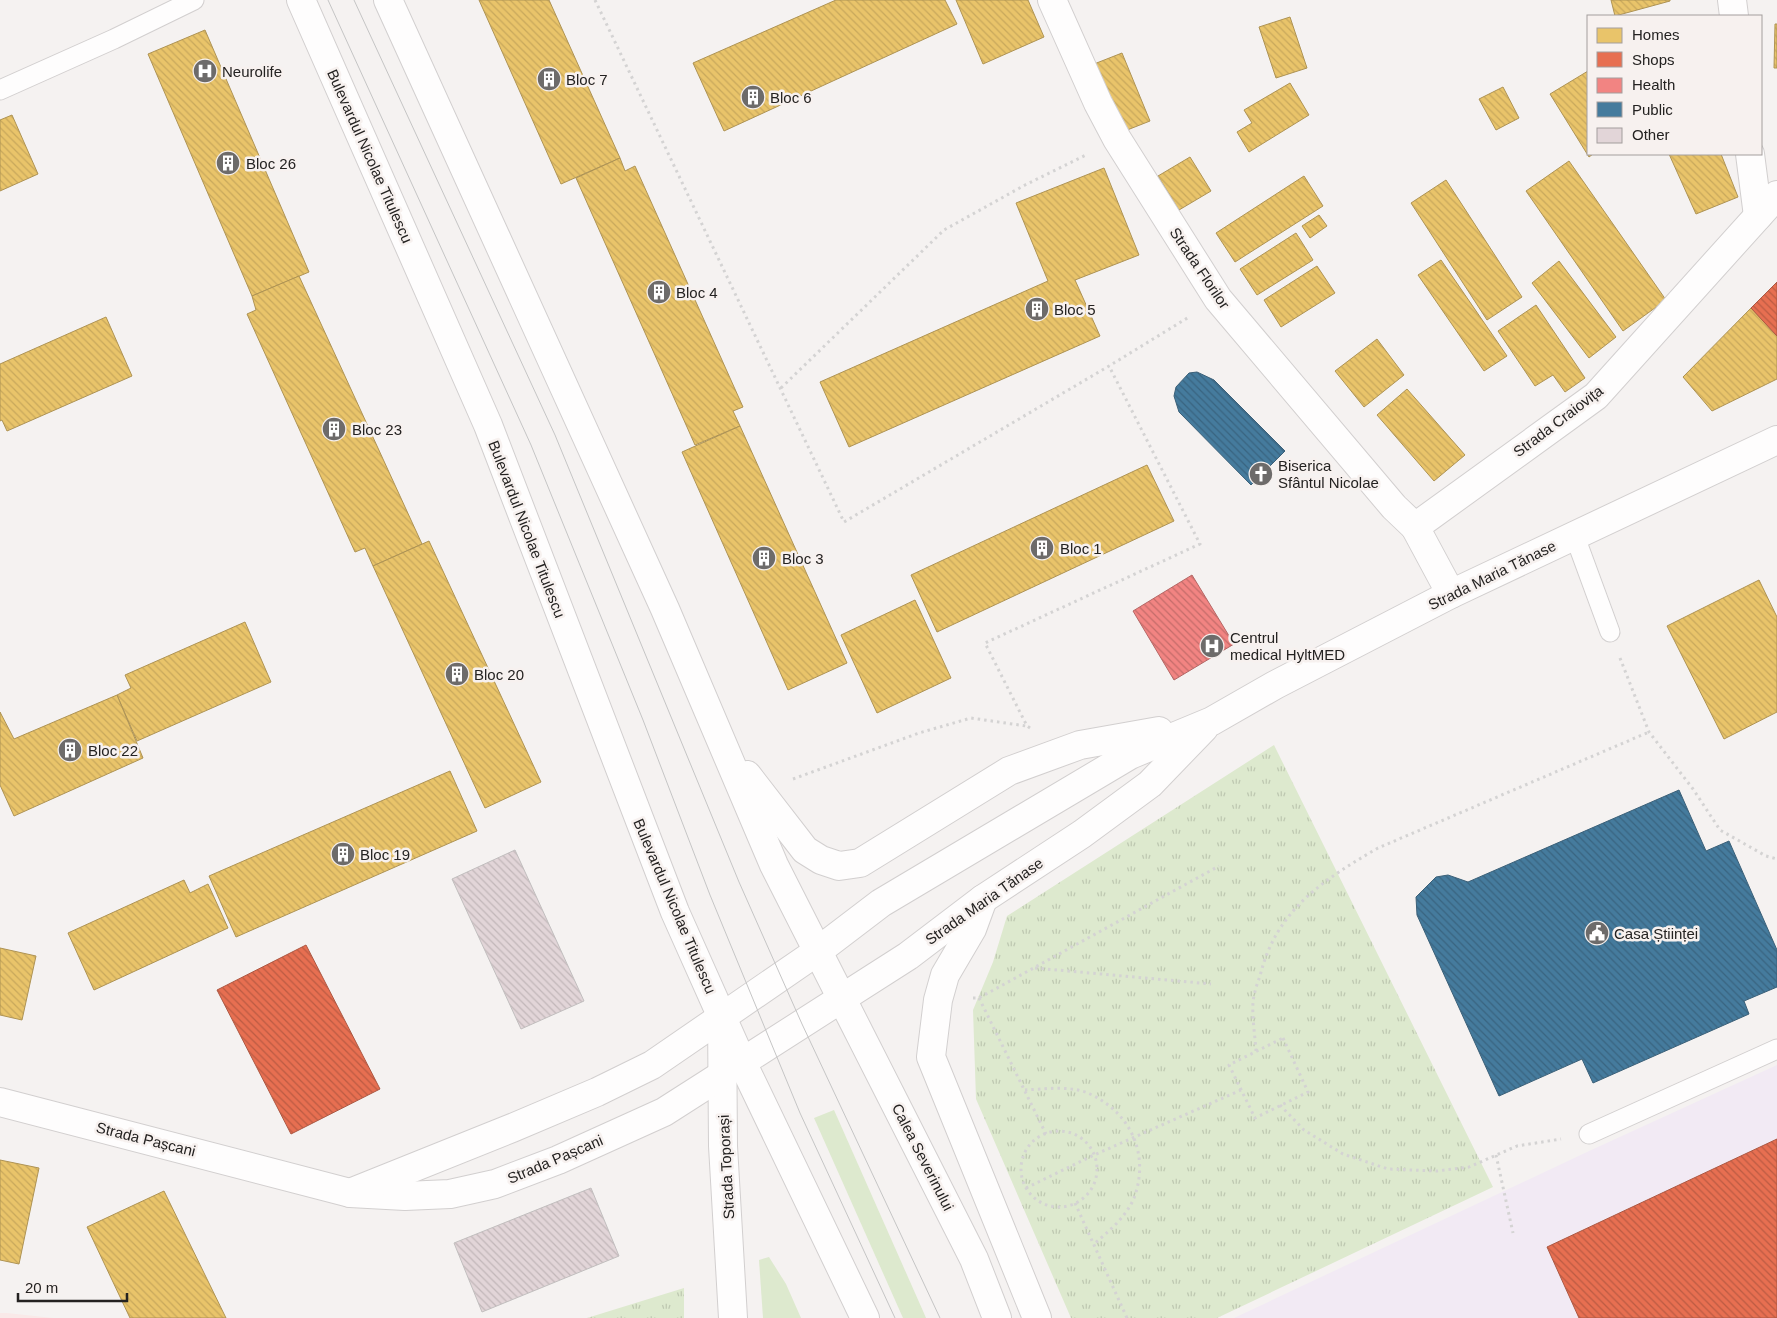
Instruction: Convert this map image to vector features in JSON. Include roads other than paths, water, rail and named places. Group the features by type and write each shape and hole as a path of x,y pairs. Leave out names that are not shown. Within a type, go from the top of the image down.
{"main road":[{"name":"Bulevardul Nicolae Titulescu","path":"301,0 488,425 674,912 722,1016 732,1068"},
{"path":"388,0 665,609 774,865 842,998"},
{"name":"Strada Florilor","path":"1052,0 1098,103 1117,139 1218,299 1394,507 1415,527"},
{"path":"1732,0 1734,15"},
{"path":"1750,155 1758,216"},
{"name":"Strada Craiovița","path":"1415,527 1596,396 1777,195"},
{"name":"Strada Maria Tănase","path":"722,1016 818,951 881,903 1130,755 1212,721 1275,684 1451,594 1574,534 1777,440"},
{"path":"1415,527 1451,594"},
{"name":"Strada Maria Tănase","path":"732,1068 908,956 983,899 1082,834 1150,784 1212,721"},
{"path":"724,745 805,850 820,860 839,866 860,863 1009,771 1080,746 1212,721"},
{"path":"983,899 972,929 945,975 938,1000 931,1057 957,1127 1037,1318"},
{"name":"Calea Severinului","path":"842,998 974,1259 997,1318"},
{"path":"350,1193 597,1092 652,1065 722,1016"},
{"path":"732,1068 865,1318"},
{"name":"Strada Pașcani","path":"0,1102 350,1193 405,1196 450,1194 495,1184 558,1160 664,1112 732,1068"},
{"name":"Strada Toporași","path":"732,1068 723,1146 733,1318"}],"lane":[{"path":"0,90 114,39 194,0"},
{"path":"1574,534 1610,632"},
{"path":"1589,1134 1777,1049"}],"tram line":[{"path":"328,0 531,445 643,720 710,895 800,1113 895,1318"},
{"path":"354,0 555,435 739,882 802,1024 940,1318"}],"place":[{"name":"Neurolife","path":"205,71"},
{"name":"Bloc 7","path":"549,79"},
{"name":"Bloc 6","path":"753,97"},
{"name":"Bloc 26","path":"228,163"},
{"name":"Bloc 4","path":"659,292"},
{"name":"Bloc 5","path":"1037,309"},
{"name":"Bloc 23","path":"334,429"},
{"name":"Biserica Sfântul Nicolae","path":"1261,474"},
{"name":"Bloc 1","path":"1042,548"},
{"name":"Bloc 3","path":"764,558"},
{"name":"Centrul medical HyltMED","path":"1212,646"},
{"name":"Bloc 20","path":"457,674"},
{"name":"Bloc 22","path":"70,750"},
{"name":"Bloc 19","path":"343,854"},
{"name":"Casa Științei","path":"1597,933"}]}
